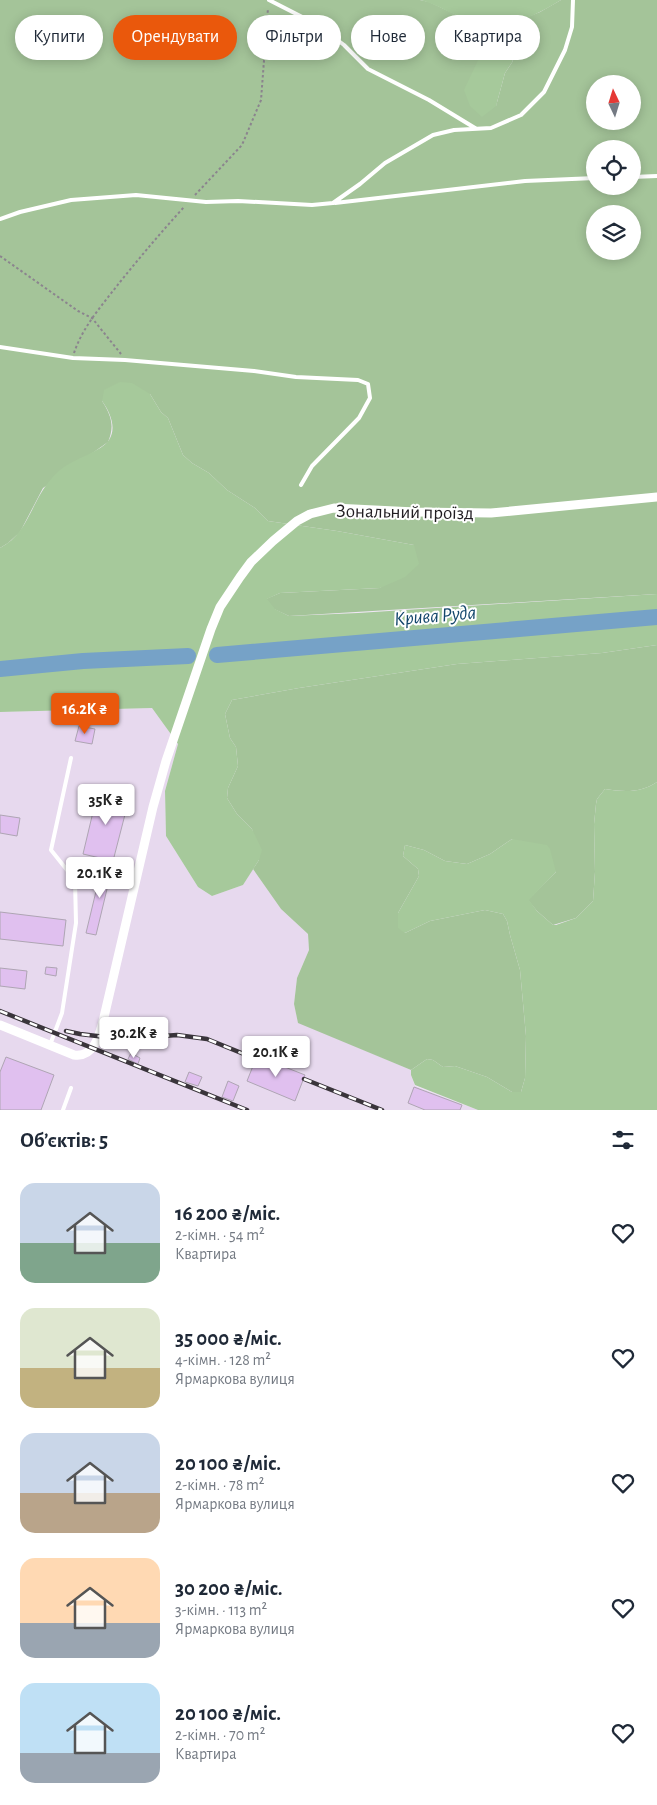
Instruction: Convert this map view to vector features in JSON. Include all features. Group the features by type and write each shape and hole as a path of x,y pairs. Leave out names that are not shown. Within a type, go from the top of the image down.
{"street":[{"name":"Зональний проїзд","path":"50,1045 74,1055 84,1055 92,1050 100,1033 153,807 211,629 220,607 230,591 251,562 273,540 297,521 310,514 334,508 491,513 657,497"},
{"path":"0,1025 50,1045"}],"lane":[{"path":"268,0 316,24 344,45 368,69 429,100 475,128"},
{"path":"333,203 385,163 422,140 454,130 491,128 521,115 544,92 565,50 572,27 572,0"},
{"path":"641,177 657,176"},
{"path":"0,219 20,212 71,200 136,194 190,201 238,201 312,205 525,181 586,178"},
{"path":"0,347 73,358 124,360 254,371 296,377 358,380 368,384 370,398 359,418 312,466 300,485"},
{"path":"50,1045 62,1013 76,923 75,880 51,850 71,758"},
{"path":"63,1110 71,1088"}],"path":[{"path":"73,358 77,344 92,318 157,237 242,145 261,100 267,38 268,0"},
{"path":"0,256 78,311 92,318 119,350 124,360"}],"shaded area":[{"path":"152,708 178,744 165,791 166,836 198,887 212,896 243,885 253,869 281,909 308,934 309,950 297,978 294,1004 298,1022 411,1070 415,1086 478,1110 0,1110 0,712"}],"green space":[{"path":"0,0 420,0 429,2 457,15 435,15 435,60 502,60 496,106 505,73 512,60 540,60 540,15 532,15 561,0 657,0 657,594 289,616 274,609 266,599 280,593 380,588 414,545 268,521 255,508 227,490 209,473 183,455 168,418 161,412 150,394 102,401 108,411 112,426 108,442 43,488 20,532 0,548"},
{"path":"420,0 561,0 533,15 456,15"},
{"path":"478,60 513,61 505,73 496,106 482,117 470,106 464,90"},
{"path":"120,382 132,383 150,394 161,412 168,418 183,455 209,473 227,490 255,508 268,521 414,545 419,564 405,577 380,588 280,593 267,599 275,609 289,616 657,594 657,645 602,653 457,664 232,700 225,714 230,738 236,747 238,766 228,788 227,798 237,814 252,829 262,850 259,860 243,885 212,896 198,887 166,836 165,791 178,744 152,708 0,712 0,548 10,542 24,525 45,487 62,468 96,451 109,440 112,425 108,410 102,401 104,390"},
{"path":"657,645 657,782 651,786 632,791 605,789 597,799 594,824 595,872 593,901 576,918 553,925 528,900 556,872 512,839 490,854 467,864 445,861 424,850 405,845 403,856 418,869 419,876 398,913 405,933 430,921 485,910 503,914 507,921 520,970 526,1036 525,1078 521,1092 512,1092 487,1077 455,1066 443,1067 433,1060 427,1059 411,1070 298,1023 294,1004 297,978 309,950 308,934 281,909 253,869 259,860 252,829 237,814 227,798 228,788 238,766 236,747 230,738 225,714 232,700 457,664 602,653"},
{"path":"657,782 657,1110 478,1110 415,1085 411,1070 427,1059 433,1060 443,1067 455,1066 487,1077 512,1092 521,1092 525,1078 526,1036 520,970 507,921 503,914 485,910 430,921 405,933 398,928 398,913 419,876 418,869 403,856 405,845 424,850 445,861 467,864 490,854 512,839 547,845 550,849 556,872 529,900 537,911 553,925 556,925 576,918 593,901 595,872 594,824 597,799 605,789 632,791 651,786"}],"building":[{"path":"79,726 95,729 92,744 75,741"},
{"path":"98,791 129,799 113,861 83,854"},
{"path":"0,815 20,818 17,836 0,833"},
{"path":"103,862 113,864 96,935 86,933"},
{"path":"0,912 66,920 63,946 0,939"},
{"path":"46,967 57,968 56,976 45,974"},
{"path":"0,968 27,971 25,989 0,986"},
{"path":"131,1053 140,1058 138,1064 128,1059"},
{"path":"257,1056 305,1075 295,1101 247,1081"},
{"path":"6,1057 54,1075 41,1110 0,1110 0,1072"},
{"path":"189,1072 202,1077 198,1086 185,1082"},
{"path":"228,1081 239,1086 233,1101 222,1097"},
{"path":"414,1087 462,1105 460,1110 425,1110 408,1103"}],"waterway":[{"name":"Крива Руда","path":"217,655 657,617"},
{"name":"Крива Руда","path":"0,669 83,661 188,656"}],"railway":[{"path":"0,1011 247,1110"},
{"path":"66,1031 122,1039 177,1035 207,1039 256,1059"},
{"path":"304,1079 382,1110"}]}
